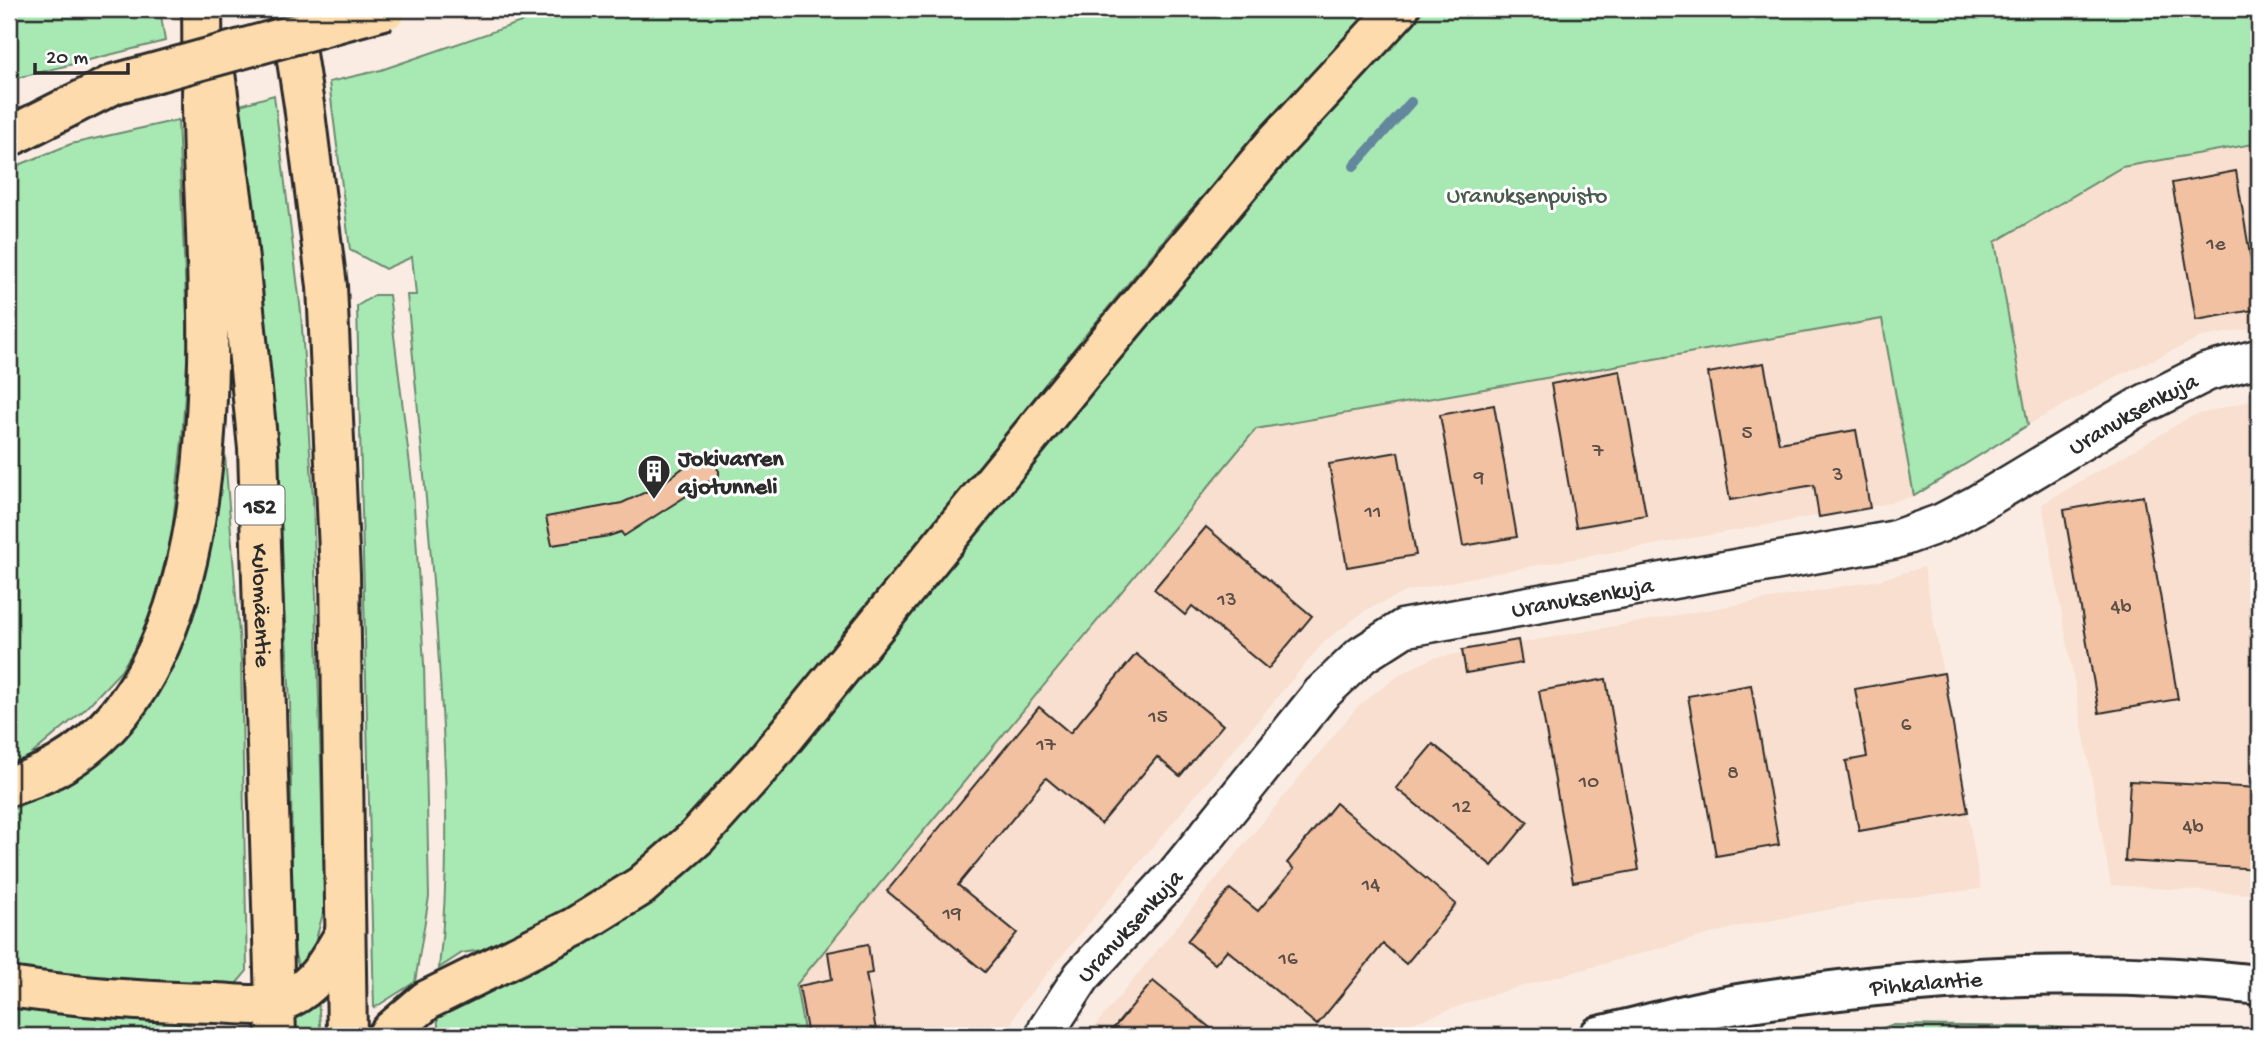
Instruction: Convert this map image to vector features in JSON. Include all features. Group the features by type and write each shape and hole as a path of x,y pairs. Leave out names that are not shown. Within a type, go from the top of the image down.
{"main road":[{"path":"9,786 49,769 80,750 111,725 139,686 180,593 192,540 205,444 208,261 203,155 204,9"},
{"name":"Kulomäentie","path":"204,9 234,211 258,448 275,1020"},
{"path":"289,9 327,286 340,574 347,1036"},
{"path":"9,109 114,84 387,9"},
{"path":"387,1036 427,1000 575,927 641,886 697,837 767,759 1079,377 1275,143 1399,9"},
{"path":"9,137 114,84"},
{"path":"9,987 275,1020 320,975 344,935"}],"street":[{"name":"Uranuksenkuja","path":"1045,1036 1082,976 1176,874 1321,694 1362,655 1404,628 1894,540 1941,523 1977,504 2140,405 2207,372 2259,358"},
{"name":"Pihkalantie","path":"1599,1036 1742,1003 1916,981 2091,975 2197,978 2259,985"}],"shaded area":[{"path":"2259,143 2259,327 2202,337 2111,379 2028,425 1995,243 2122,167"},
{"path":"1882,319 1914,496 1880,505 1488,574 1408,591 1366,610 1326,640 1290,682 1021,1005 1005,1036 805,1036 796,986 1256,429"},
{"path":"2259,398 2259,895 2111,885 2042,504 2192,416"},
{"path":"1924,567 1981,889 1874,901 1736,927 1487,996 1377,1036 1087,1036 1358,706 1402,673 1433,658 1878,580"}],"green space":[{"path":"36,9 160,9 165,41 9,80 9,16"},
{"path":"559,9 1374,9 1175,227 729,777 632,879 494,948 462,953 439,968 445,884 445,759 430,549 407,295 416,295 412,257 385,269 350,250 329,82 381,70"},
{"name":"Uranuksenpuisto","path":"1425,9 2259,9 2259,143 2122,167 1995,242 2028,425 1914,496 1882,319 1256,429 796,985 805,1036 439,1036 437,1014 499,982 537,968 660,895 738,813 1240,212 1354,83"},
{"path":"274,95 301,312 313,498 325,906 312,954 306,965 298,965 293,948 290,701 271,395 237,106"},
{"path":"178,120 188,345 182,440 171,540 147,628 121,671 84,710 26,759 9,763 9,169 71,144"},
{"path":"375,295 389,295 413,490 424,664 429,897 415,982 374,1008 357,306"},
{"path":"220,391 241,660 247,971 236,984 212,985 9,972 9,811 75,779 118,745 164,681 201,567"},
{"path":"318,1000 321,1036 293,1036 294,1021"},
{"path":"9,1005 182,1022 211,1036 9,1036"},
{"path":"1892,1025 2051,1027 2119,1036 1859,1036"}],"building":[{"path":"2236,171 2259,309 2196,320 2172,183"},
{"path":"1764,363 1779,443 1856,430 1870,508 1819,517 1814,485 1730,500 1708,373"},
{"path":"1620,371 1646,515 1576,527 1551,384"},
{"path":"1494,405 1517,537 1463,546 1440,415"},
{"name":"Jokivarren ajotunneli","path":"697,452 709,463 712,461 719,475 624,536 621,532 552,545 546,517 622,503 659,486 684,467"},
{"path":"1398,452 1416,555 1347,567 1329,464"},
{"path":"2143,496 2178,699 2099,713 2064,510"},
{"path":"1206,527 1312,616 1268,669 1192,606 1185,615 1154,589"},
{"path":"1518,640 1522,663 1466,673 1462,650"},
{"path":"1136,654 1223,725 1180,776 1157,757 1101,824 1046,778 958,885 1017,933 985,972 887,891 1039,707 1070,733"},
{"path":"1944,673 1968,812 1859,831 1846,761 1867,757 1855,689"},
{"path":"1606,679 1639,870 1573,882 1539,691"},
{"path":"1751,685 1779,845 1716,856 1688,696"},
{"path":"1433,744 1528,822 1492,866 1396,788"},
{"path":"2130,781 2259,788 2259,869 2125,861"},
{"path":"1336,803 1456,904 1406,964 1383,944 1317,1025 1227,950 1215,964 1187,941 1230,889 1258,911 1294,869 1287,863"},
{"path":"868,944 872,973 866,974 877,1036 808,1036 799,986 832,979 828,952"},
{"path":"1153,981 1220,1036 1107,1036"}],"waterway":[{"path":"1354,166 1411,102"}],"place":[{"name":"Jokivarren ajotunneli","path":"654,501"}]}
